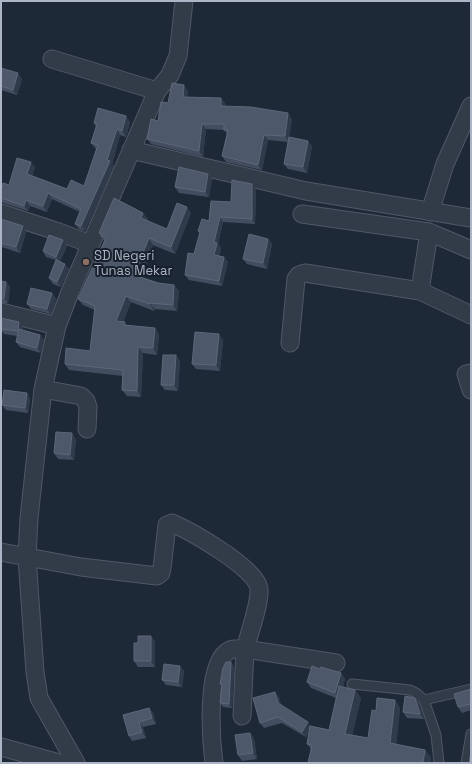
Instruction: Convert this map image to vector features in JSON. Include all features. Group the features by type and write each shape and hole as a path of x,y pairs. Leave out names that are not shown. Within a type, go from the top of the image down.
{"street":[{"path":"76,763 39,698 35,672 27,557 29,518 43,389 57,326 70,292 157,92 170,75 178,56 184,1"},
{"path":"52,59 157,92"},
{"path":"430,212 445,164 471,106"},
{"path":"131,150 306,191 471,218"},
{"path":"1,213 90,244"},
{"path":"302,214 429,232 471,250"},
{"path":"420,291 429,232"},
{"path":"290,343 296,279 299,275 305,273 420,291 471,315"},
{"path":"1,312 57,326"},
{"path":"471,373 466,374 471,390"},
{"path":"43,389 81,396 86,401 88,407 87,429"},
{"path":"1,552 81,567 157,576 161,573 167,526 172,523 182,527 227,554 258,584 259,589 256,611 245,649 242,716"},
{"path":"214,763 210,722 211,698 216,671 224,654 230,650 245,649 336,663"},
{"path":"1,747 59,763"}],"lane":[{"path":"352,684 410,690 424,700 436,735 439,763"},
{"path":"424,700 471,689"},
{"path":"466,763 471,734"}],"building":[{"path":"1,68 18,73 13,90 1,86"},
{"path":"172,83 184,85 183,97 221,98 221,106 251,107 288,113 285,136 264,135 258,165 222,156 228,130 224,130 224,124 202,124 199,151 147,139 151,119 158,121 161,102 168,103"},
{"path":"98,108 126,116 122,131 117,129 107,160 110,161 81,226 75,224 81,209 48,193 43,206 26,200 24,206 1,198 3,183 9,185 17,158 31,162 27,174 67,189 71,180 84,186 98,145 91,143 97,124 94,123"},
{"path":"289,137 308,141 303,167 284,164"},
{"path":"179,167 208,174 205,192 175,187"},
{"path":"232,180 252,184 252,219 220,217 214,242 217,243 214,255 224,257 219,281 185,275 188,253 194,254 200,232 198,231 202,219 209,221 211,201 231,202"},
{"path":"114,198 143,213 141,218 167,229 177,203 187,207 171,247 149,238 134,275 158,283 174,285 173,305 150,304 126,296 116,321 125,322 124,325 155,328 153,348 138,347 137,391 122,390 123,370 65,364 66,348 90,351 95,306 78,299 106,238 101,236 102,234 99,233"},
{"path":"1,219 23,226 16,247 1,243"},
{"path":"249,234 268,239 263,263 243,259"},
{"path":"49,235 63,240 56,257 43,251"},
{"path":"56,260 65,264 57,282 49,278"},
{"path":"1,281 6,282 4,298 1,298"},
{"path":"31,288 52,293 47,309 27,304"},
{"path":"1,318 19,322 18,331 1,329"},
{"path":"19,329 40,335 37,348 16,342"},
{"path":"195,332 219,334 216,365 192,364"},
{"path":"163,355 176,355 174,385 161,385"},
{"path":"4,390 27,393 25,408 2,405"},
{"path":"56,432 72,433 70,455 54,453"},
{"path":"138,636 151,636 151,661 134,661 134,643 138,643"},
{"path":"226,662 231,662 229,704 220,703 222,684 220,684 223,668"},
{"path":"164,664 180,666 178,682 162,680"},
{"path":"312,666 341,673 335,693 307,682"},
{"path":"339,686 355,690 345,734 368,738 372,710 376,711 377,698 395,700 390,743 425,750 423,763 308,763 312,745 307,744 310,726 329,730"},
{"path":"471,689 471,704 458,707 454,694"},
{"path":"275,692 278,703 308,722 302,732 278,717 260,723 253,698"},
{"path":"405,696 415,698 420,714 403,712"},
{"path":"149,708 152,718 139,722 142,732 129,736 123,715"},
{"path":"250,733 253,753 238,755 235,735"},
{"path":"471,752 471,763 469,763"}],"place":[{"name":"SD Negeri Tunas Mekar","path":"86,262"}]}
